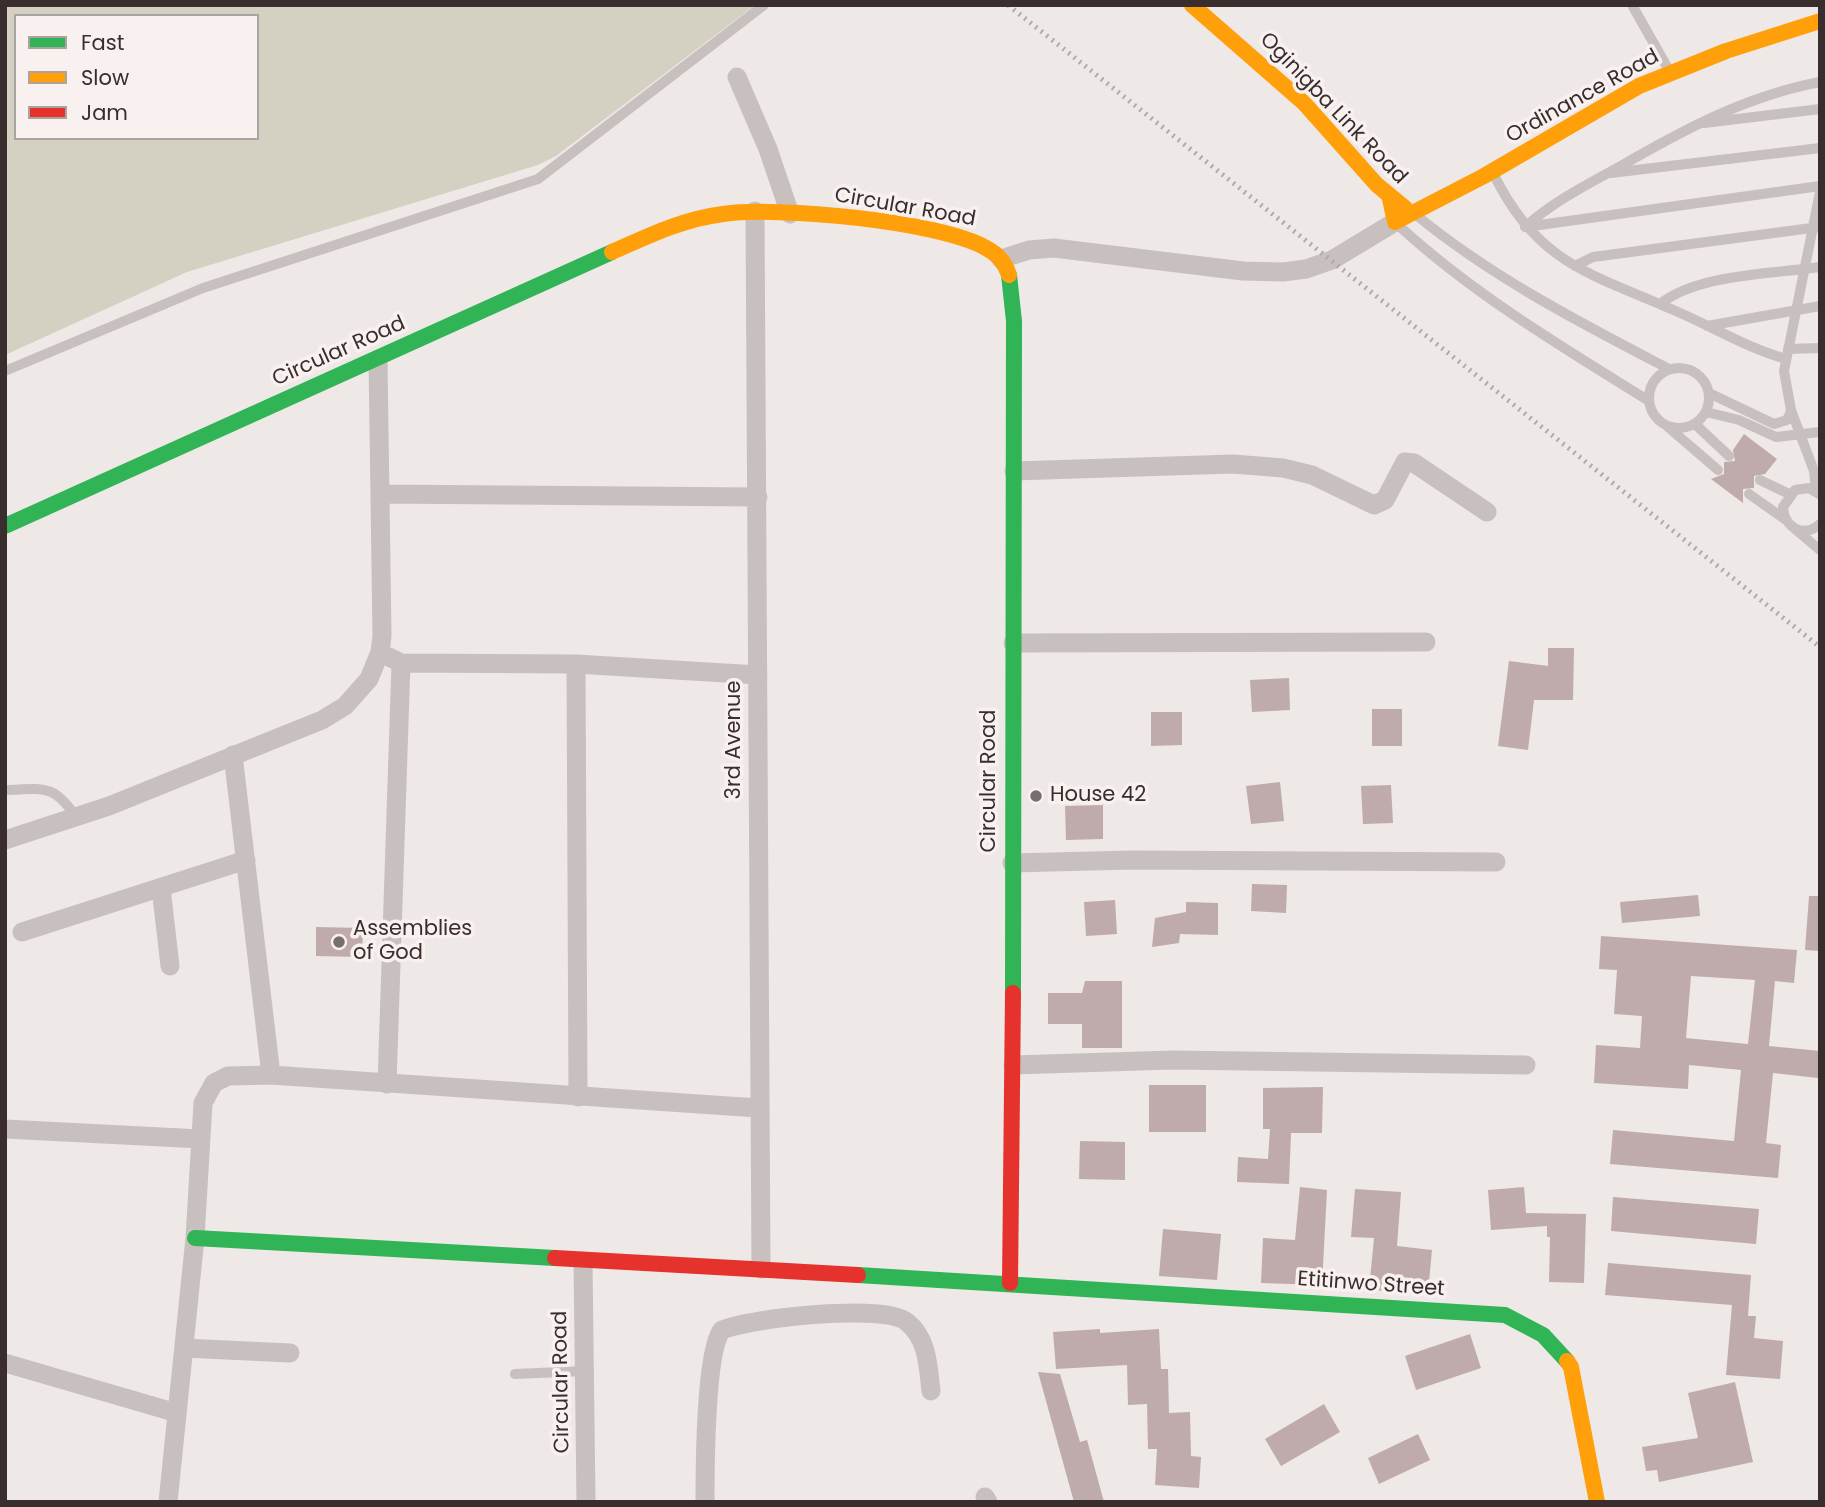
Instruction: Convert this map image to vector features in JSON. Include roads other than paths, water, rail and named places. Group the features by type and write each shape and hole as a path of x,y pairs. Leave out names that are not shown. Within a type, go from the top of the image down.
{"street":[{"name":"Oginigba Link Road","path":"1192,5 1245,48 1322,122 1390,200 1413,212"},
{"name":"Ordinance Road","path":"1395,222 1492,171 1639,86 1726,51 1820,21"},
{"path":"737,77 768,149 790,214"},
{"path":"1001,258 1029,250 1054,248 1243,271 1283,272 1307,269 1332,260 1395,222 1390,200"},
{"name":"Circular Road","path":"5,526 659,231 699,218 755,211 891,224 956,236 978,243 1001,258 1009,277 1014,321 1010,1283"},
{"name":"3rd Avenue","path":"755,211 761,1269"},
{"path":"5,840 76,817 322,720 345,706 369,679 380,652 383,566 378,359"},
{"path":"1014,471 1233,464 1270,467 1312,475 1374,505 1385,500 1405,462 1414,463 1487,512"},
{"path":"380,494 758,497"},
{"path":"1013,643 1426,642"},
{"path":"380,652 401,663 576,664 758,675"},
{"path":"387,1084 401,663"},
{"path":"576,664 578,1097"},
{"path":"233,755 271,1075"},
{"path":"22,932 246,860"},
{"path":"1012,863 1132,860 1496,862"},
{"path":"161,888 170,966"},
{"path":"1013,1065 1172,1060 1526,1065"},
{"path":"168,1502 195,1238 202,1103 214,1083 228,1076 271,1075 758,1108"},
{"path":"5,1129 201,1139"},
{"name":"Etitinwo Street","path":"195,1238 1010,1283 1505,1315 1527,1323 1559,1348 1571,1367 1597,1502"},
{"name":"Circular Road","path":"583,1261 586,1502"},
{"path":"705,1502 709,1392 715,1343 722,1330 780,1318 858,1313 891,1315 906,1320 925,1347 931,1391"},
{"path":"184,1348 290,1353"},
{"path":"5,1363 177,1413"}],"lane":[{"path":"5,371 203,288 538,179 764,5"},
{"path":"1632,5 1670,72"},
{"path":"1525,227 1558,201 1697,124 1780,89 1820,82"},
{"path":"1697,124 1820,109"},
{"path":"1607,173 1820,148"},
{"path":"1492,171 1508,205 1525,227 1575,266 1598,280 1660,304 1757,351 1787,354 1820,348"},
{"path":"1525,227 1820,186"},
{"path":"1786,520 1783,506 1789,494 1802,488 1818,493 1814,471 1799,436 1785,382 1787,354 1804,269 1816,228 1820,192"},
{"path":"1413,212 1440,235 1515,287 1669,369"},
{"path":"1395,222 1441,262 1528,325 1649,401"},
{"path":"1575,266 1593,257 1816,228"},
{"path":"1660,304 1670,296 1700,285 1820,267"},
{"path":"1707,326 1820,306"},
{"path":"1665,424 1684,428 1695,424 1706,412 1709,393 1702,376 1677,367 1669,369 1654,382 1649,401 1652,410 1665,424 1718,470"},
{"path":"1709,393 1774,424 1787,420 1791,410"},
{"path":"1706,412 1739,420 1776,437 1820,432"},
{"path":"1695,424 1728,456"},
{"path":"1760,481 1789,494"},
{"path":"1749,494 1786,520 1820,550"},
{"path":"1795,529 1809,530 1820,524"},
{"path":"5,790 49,789 61,796 76,817"},
{"path":"515,1374 585,1371"}],"railway":[{"path":"1008,5 1820,647"}],"place":[{"name":"House 42","path":"1036,796"},
{"name":"Assemblies of God","path":"339,942"}]}
